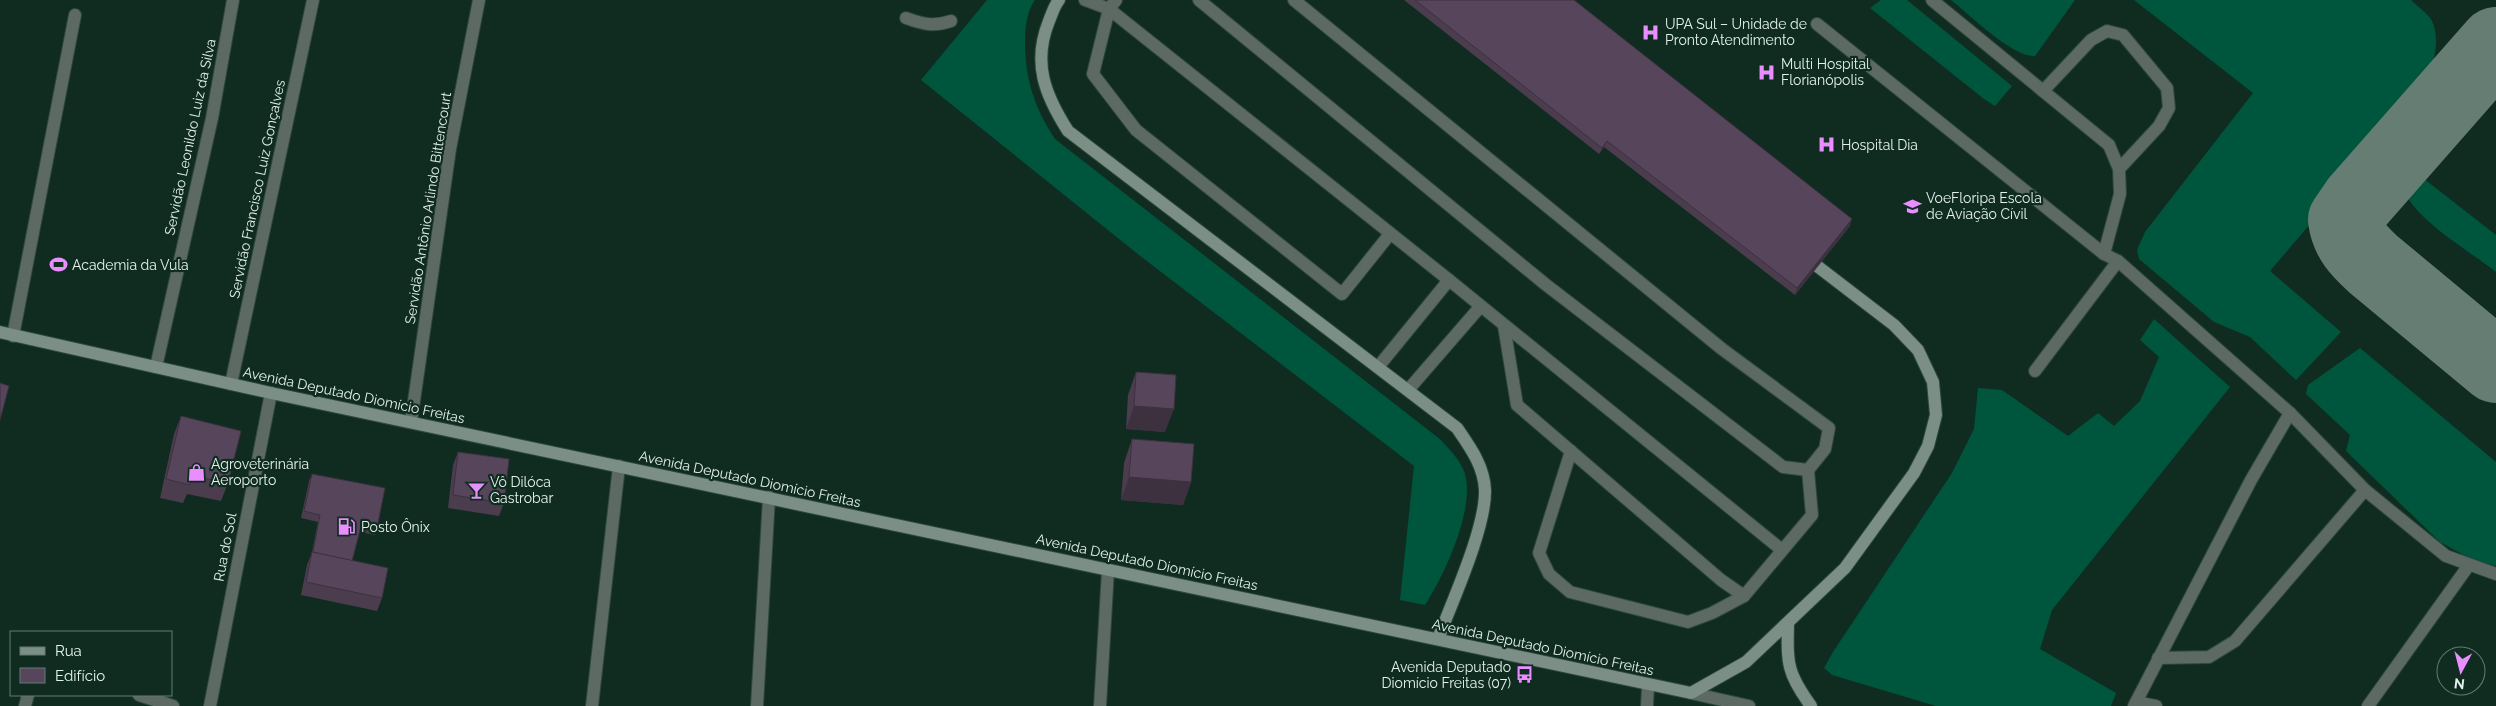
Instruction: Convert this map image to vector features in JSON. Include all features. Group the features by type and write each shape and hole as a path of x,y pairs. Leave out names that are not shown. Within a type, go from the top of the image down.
{"street":[{"name":"Servidão Leonildo Luiz da Silva","path":"156,367 210,126 233,0"},
{"name":"Servidão Francisco Luiz Gonçalves","path":"231,384 312,0"},
{"name":"Servidão Antônio Arlindo Bittencourt","path":"411,422 450,149 480,0"},
{"path":"1059,0 1043,37 1041,71 1050,103 1068,131 1457,428 1478,458 1485,490 1479,527 1438,639"},
{"path":"1085,0 1113,5 1390,234 1782,550"},
{"path":"1199,0 1545,284 1783,467 1808,470"},
{"path":"1294,0 1722,349 1829,428 1825,449 1808,470 1812,515 1744,596 1712,613 1688,622 1570,592 1549,574 1540,553 1571,451"},
{"path":"1932,0 2109,145 2119,168 2120,194 2104,254"},
{"path":"1113,5 1093,74 1136,130 1143,136 1342,294 1390,234"},
{"path":"13,336 75,15"},
{"path":"906,18 922,24 938,25 951,21"},
{"path":"1817,24 2104,254 2118,260 2290,413 2365,490 2446,556 2496,574"},
{"path":"2043,91 2091,40 2107,31 2123,35 2167,88 2169,108 2158,126 2119,168"},
{"path":"1691,693 1746,662 1845,568 1914,473 1928,446 1936,415 1933,382 1918,350 1894,325 1804,256"},
{"path":"2035,371 2118,260"},
{"path":"1378,367 1449,280"},
{"path":"1408,390 1480,307"},
{"path":"1504,326 1517,405 1721,580 1744,596"},
{"name":"Avenida Deputado Diomício Freitas","path":"0,333 271,393 1438,639 1648,686 1691,693"},
{"name":"Rua do Sol","path":"210,706 271,393"},
{"path":"2156,706 2135,704 2251,480 2290,413"},
{"path":"592,706 619,466"},
{"path":"2158,658 2209,657 2234,641 2365,490"},
{"path":"757,706 769,497"},
{"path":"2368,706 2469,565"},
{"path":"1100,706 1108,570"},
{"path":"1788,624 1787,658 1795,683 1811,706"},
{"path":"1647,706 1648,686"},
{"path":"1691,693 1748,706"},
{"path":"142,696 173,706"}],"green space":[{"path":"987,0 1035,0 1028,14 1026,25 1025,55 1029,80 1036,104 1055,139 1441,440 1457,459 1464,471 1467,486 1466,503 1449,559 1425,605 1400,600 1414,466 1139,255 921,80"},
{"path":"1881,0 1907,0 2012,86 1995,106 1984,99 1870,8"},
{"path":"1951,0 2075,0 2035,56 2026,55 2004,43"},
{"path":"2134,0 2411,0 2431,19 2436,37 2436,47 2432,67 2421,94 2270,271 2341,332 2296,380 2250,337 2214,322 2139,259 2137,250 2145,232 2253,93"},
{"path":"2408,171 2414,171 2496,235 2496,272 2436,228 2415,208 2407,196 2404,187 2403,176"},
{"path":"2154,319 2230,387 2052,610 2040,649 2116,693 2111,706 1936,706 1832,675 1824,668 1952,473 1974,429 1978,388 2002,390 2068,436 2098,413 2114,426 2140,401 2159,357 2140,340"},
{"path":"2360,348 2496,462 2496,566 2471,559 2440,542 2346,451 2350,435 2306,394 2308,385"}],"building":[{"path":"1415,0 1574,0 1852,219 1797,288 1607,141 1602,148"},
{"path":"1136,372 1176,375 1174,409 1134,406"},
{"path":"0,383 9,386 0,420"},
{"name":"Agroveterinária Aeroporto","path":"181,416 241,431 228,483 193,476 190,485 166,479"},
{"path":"1132,439 1194,444 1191,482 1129,477"},
{"name":"Vô Dilóca Gastrobar","path":"458,452 509,459 504,503 453,495"},
{"name":"Posto Ônix","path":"312,474 385,488 377,528 361,526 352,561 313,552 320,515 304,511"},
{"path":"312,552 388,568 382,598 306,582"}],"taxiway":[{"path":"2496,44 2358,201 2345,220 2351,239 2373,264 2496,366"}],"place":[{"name":"UPA Sul – Unidade de Pronto Atendimento","path":"1651,32"},
{"name":"Multi Hospital Florianópolis","path":"1767,72"},
{"name":"Hospital Dia","path":"1827,145"},
{"name":"VoeFloripa Escola de Aviação Cívil","path":"1912,206"},
{"name":"Academia da Vula","path":"58,265"},
{"name":"Agroveterinária Aeroporto","path":"197,472"},
{"name":"Vô Dilóca Gastrobar","path":"476,490"},
{"name":"Posto Ônix","path":"347,527"},
{"name":"Avenida Deputado Diomício Freitas (07)","path":"1525,675"}]}
